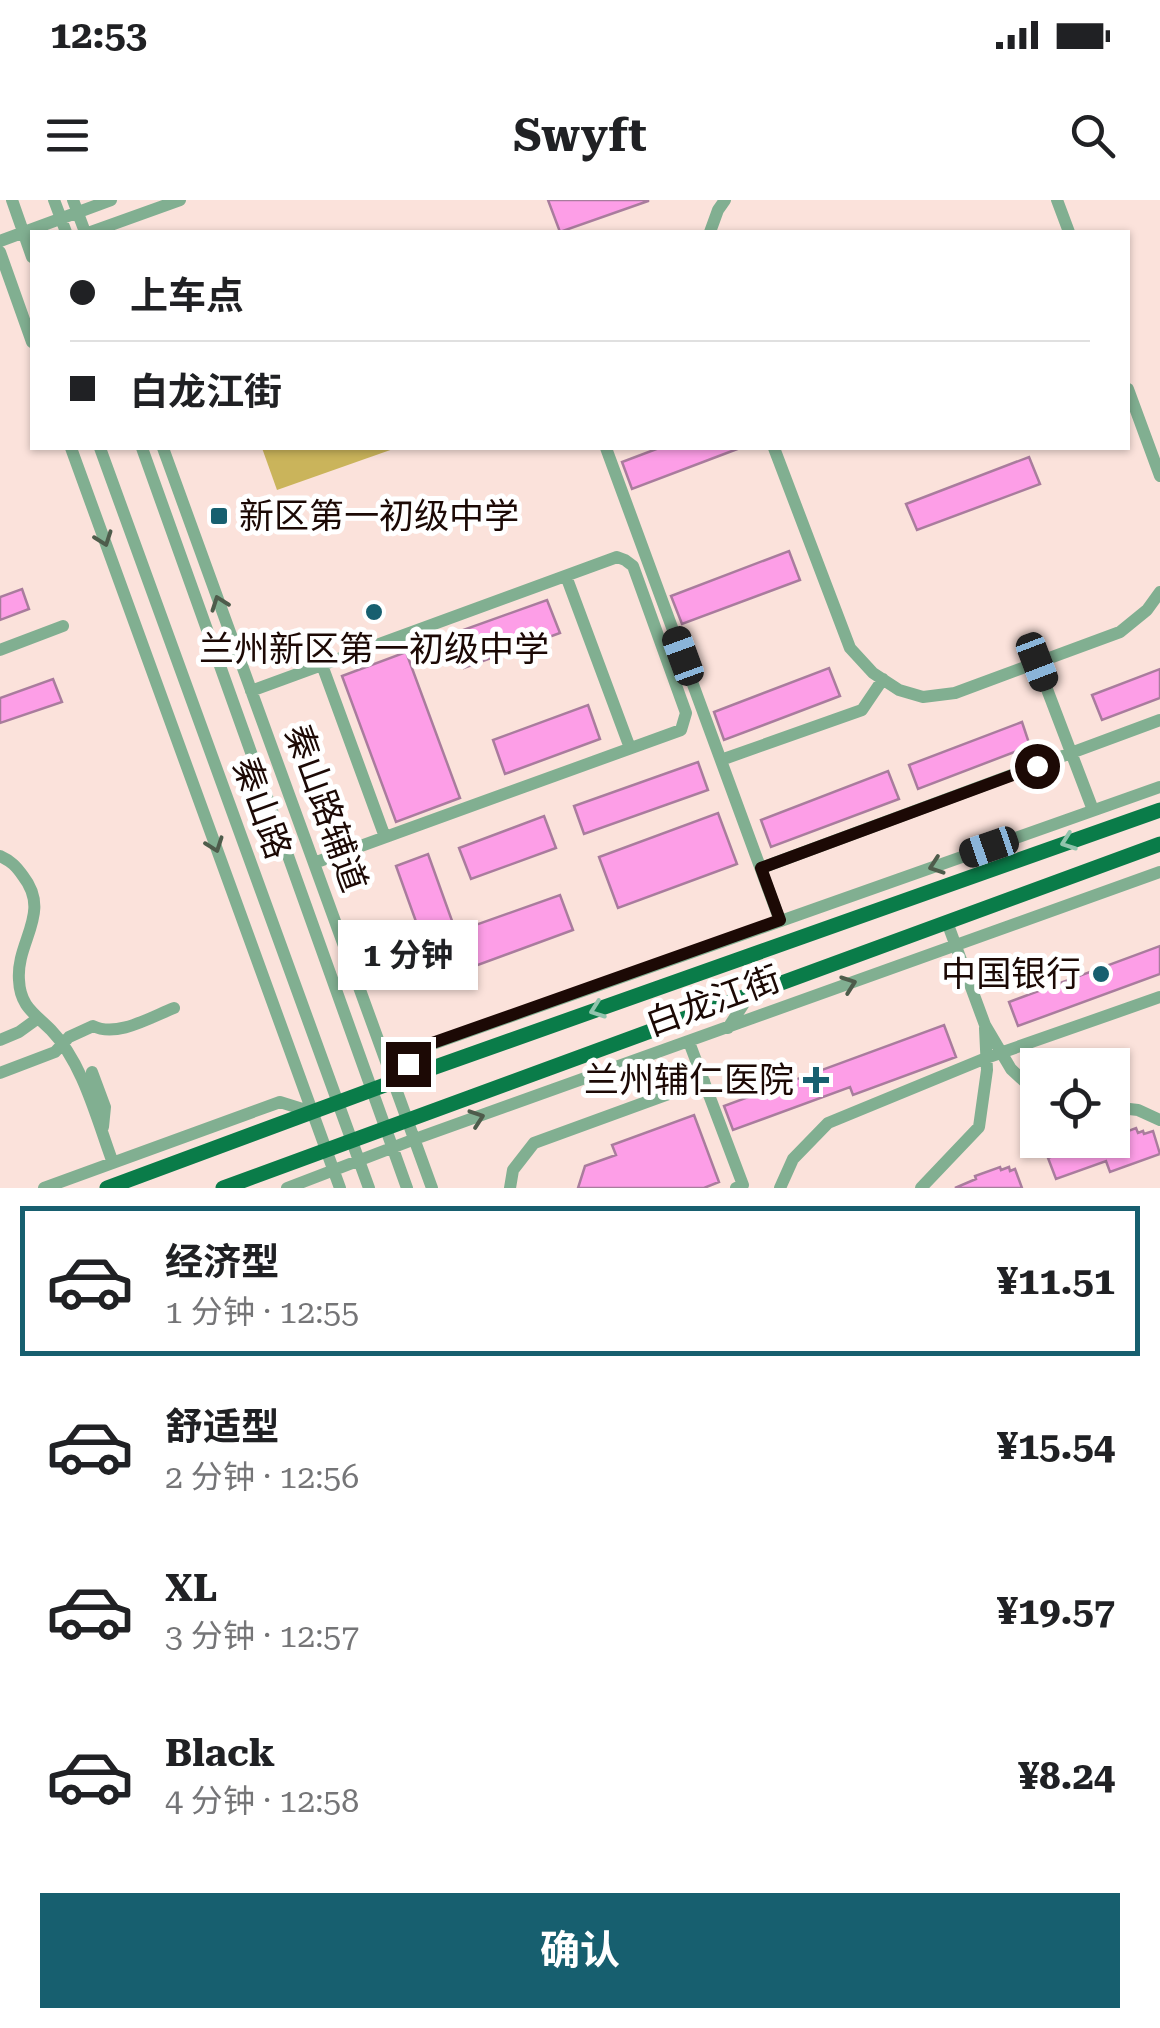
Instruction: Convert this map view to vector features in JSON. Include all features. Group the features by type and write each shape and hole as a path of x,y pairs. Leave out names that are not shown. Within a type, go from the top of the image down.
{"main road":[{"name":"白龙江街","path":"106,1188 1160,810"},
{"name":"白龙江街","path":"222,1188 1160,844"}],"street":[{"path":"0,203 10,200 30,251"},
{"path":"54,200 63,226"},
{"path":"63,226 75,206 111,200"},
{"path":"94,230 180,200"},
{"path":"711,230 725,200"},
{"path":"1057,200 1069,230"},
{"path":"75,206 87,230"},
{"path":"37,230 63,226"},
{"path":"0,241 30,231"},
{"path":"0,252 30,336"},
{"path":"1130,394 1160,476"},
{"path":"72,450 340,1188"},
{"name":"秦山路","path":"101,450 369,1188"},
{"name":"秦山路","path":"143,450 407,1188"},
{"name":"秦山路辅道","path":"164,450 432,1188"},
{"path":"607,450 780,920"},
{"path":"775,450 850,648 873,673 899,690 923,697 955,693 1120,632 1147,610 1160,592"},
{"path":"251,691 617,558 633,566 686,713 680,730 314,862"},
{"path":"566,576 630,748"},
{"path":"0,650 63,626"},
{"path":"1037,662 1094,810"},
{"path":"322,665 385,836"},
{"path":"721,760 862,710 883,679"},
{"path":"761,868 1160,720"},
{"name":"白龙江街","path":"394,1082 424,1046 1160,787"},
{"path":"0,856 12,862 30,884 34,896 34,913 19,979 28,1009 73,1057 113,1163"},
{"name":"白龙江街","path":"287,1188 1160,872"},
{"path":"946,922 984,1025 1020,1078"},
{"path":"728,1028 750,994"},
{"path":"780,1188 793,1159 828,1123 986,1058 1158,999"},
{"path":"0,1073 55,1052 68,1036 93,1026 104,1032 122,1028 174,1008"},
{"path":"0,1040 37,1019"},
{"path":"921,1188 980,1127 987,1070 984,1025"},
{"path":"690,1042 743,1185 736,1188"},
{"path":"92,1072 104,1107 102,1135"},
{"path":"510,1188 513,1170 534,1143 704,1081"},
{"path":"44,1188 280,1102 312,1112"},
{"path":"1130,1109 1160,1120"},
{"path":"196,1133 236,1140"}],"shaded area":[{"path":"263,450 390,450 277,490"}],"building":[{"path":"548,200 648,200 566,230 559,230"},
{"path":"654,450 735,450 632,489 622,462"},
{"path":"1029,457 1040,484 917,530 906,504"},
{"path":"789,551 800,580 682,624 671,596"},
{"path":"22,589 29,609 0,620 0,597"},
{"path":"547,600 560,633 464,668 452,634"},
{"path":"406,652 460,798 396,822 342,676"},
{"path":"829,668 840,696 724,740 714,712"},
{"path":"1160,669 1160,698 1102,720 1092,695"},
{"path":"53,679 62,702 0,723 0,698"},
{"path":"588,705 600,739 505,774 493,740"},
{"path":"1022,722 1030,746 918,789 909,765"},
{"path":"698,762 708,790 584,834 574,806"},
{"path":"888,771 899,799 771,847 761,820"},
{"path":"718,813 737,864 618,908 599,857"},
{"path":"544,816 556,848 471,879 459,848"},
{"path":"428,854 456,932 560,895 573,930 437,980 396,866"},
{"path":"1160,946 1160,974 1018,1026 1009,1002"},
{"path":"944,1025 956,1057 853,1095 850,1087 733,1130 724,1106"},
{"path":"694,1115 719,1182 704,1188 578,1188 585,1166 616,1155 612,1145"},
{"path":"1136,1128 1144,1134 1153,1131 1160,1154 1110,1172 1106,1161 1056,1179 1048,1158 1130,1158 1130,1130"},
{"path":"1000,1167 1015,1169 1022,1188 955,1188 976,1179 975,1176"}],"place":[{"name":"新区第一初级中学","path":"219,516"},
{"name":"兰州新区第一初级中学","path":"374,612"},
{"name":"中国银行","path":"1101,974"},
{"name":"兰州辅仁医院","path":"816,1080"}],"route":[{"path":"408,1064 424,1046 780,920 761,868 1037,766"}]}
